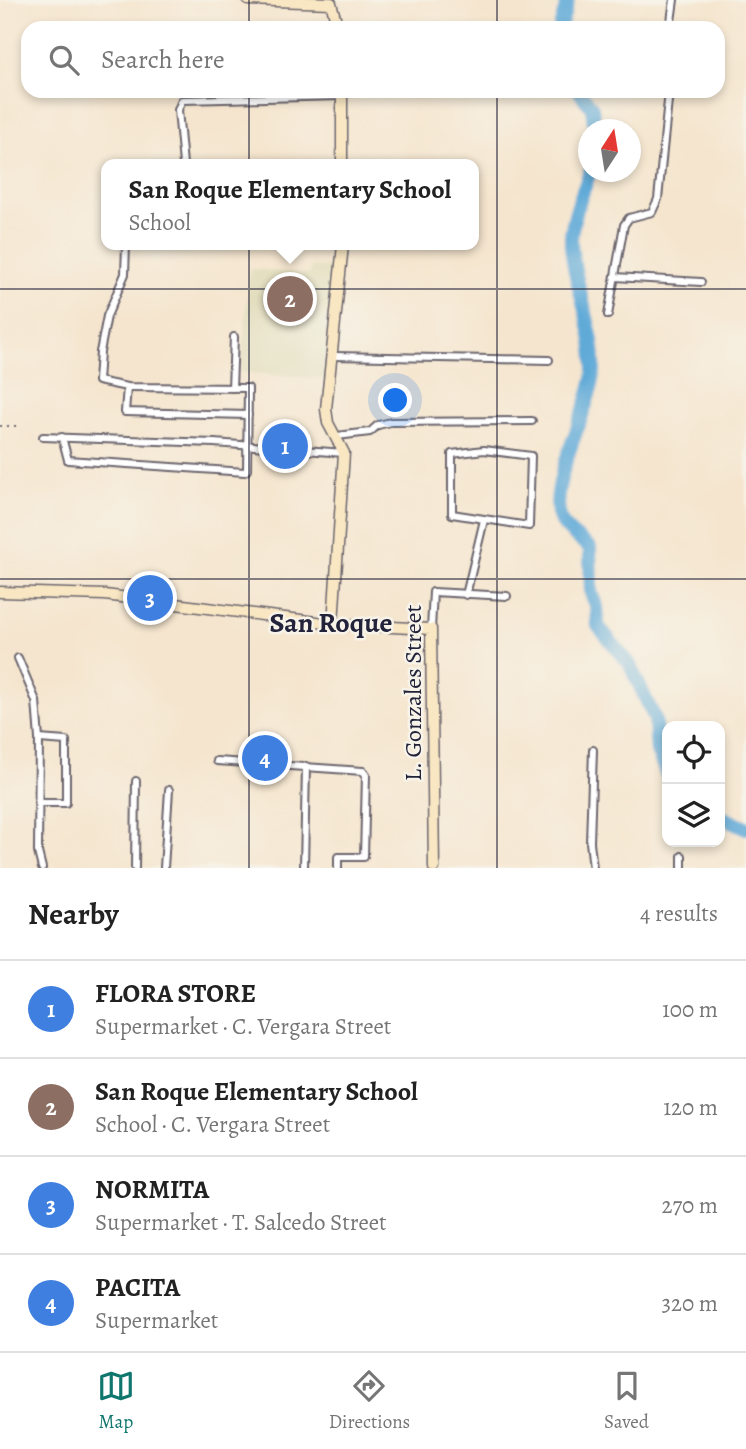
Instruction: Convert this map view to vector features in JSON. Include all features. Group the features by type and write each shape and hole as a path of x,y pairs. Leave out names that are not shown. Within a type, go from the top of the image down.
{"street":[{"path":"248,0 331,2 336,21"},
{"path":"671,21 674,0"},
{"path":"183,159 178,110 182,100 235,98"},
{"path":"342,98 342,159"},
{"path":"608,315 624,225 629,218 652,212 658,199 668,98"},
{"path":"62,438 68,460 245,472 248,388 127,387 98,381 107,316 125,274 126,250"},
{"path":"333,624 344,453 328,423 326,409 343,250"},
{"path":"615,276 701,282"},
{"path":"232,388 234,337"},
{"path":"332,356 549,360"},
{"path":"127,387 125,412 248,415"},
{"path":"337,436 370,432 378,425 391,422 531,421"},
{"path":"43,437 344,453"},
{"path":"484,450 531,456 529,526 484,520 452,514 452,454 484,450"},
{"path":"466,595 484,520"},
{"path":"0,592 105,595 333,624 431,629"},
{"name":"L. Gonzales Street","path":"433,868 433,592 507,596"},
{"path":"18,658 36,701 40,739 38,852 42,868"},
{"path":"38,803 66,803 66,741 40,739"},
{"path":"593,750 590,842 593,868"},
{"path":"217,761 359,769 366,775 364,857 338,857 338,868"},
{"path":"304,868 306,766"},
{"path":"135,868 136,781"},
{"path":"164,868 169,790"},
{"path":"682,856 682,868"}],"path":[{"path":"0,426 17,426"}],"shaded area":[{"path":"311,266 336,268 327,379 241,372 250,269 310,274"}],"waterway":[{"path":"562,21 568,0"},
{"path":"584,98 592,108 594,119"},
{"path":"587,182 575,217 571,243 593,346 593,379 560,482 558,513 566,528 590,548 591,593 597,607 598,626 629,663 655,719 657,751 662,763"},
{"path":"725,818 746,828"}],"place":[{"name":"San Roque Elementary School","path":"290,299"},
{"name":"FLORA STORE","path":"285,446"},
{"name":"NORMITA","path":"150,598"},
{"name":"PACITA","path":"265,758"}],"district":[{"name":"San Roque","path":"331,622"}]}
